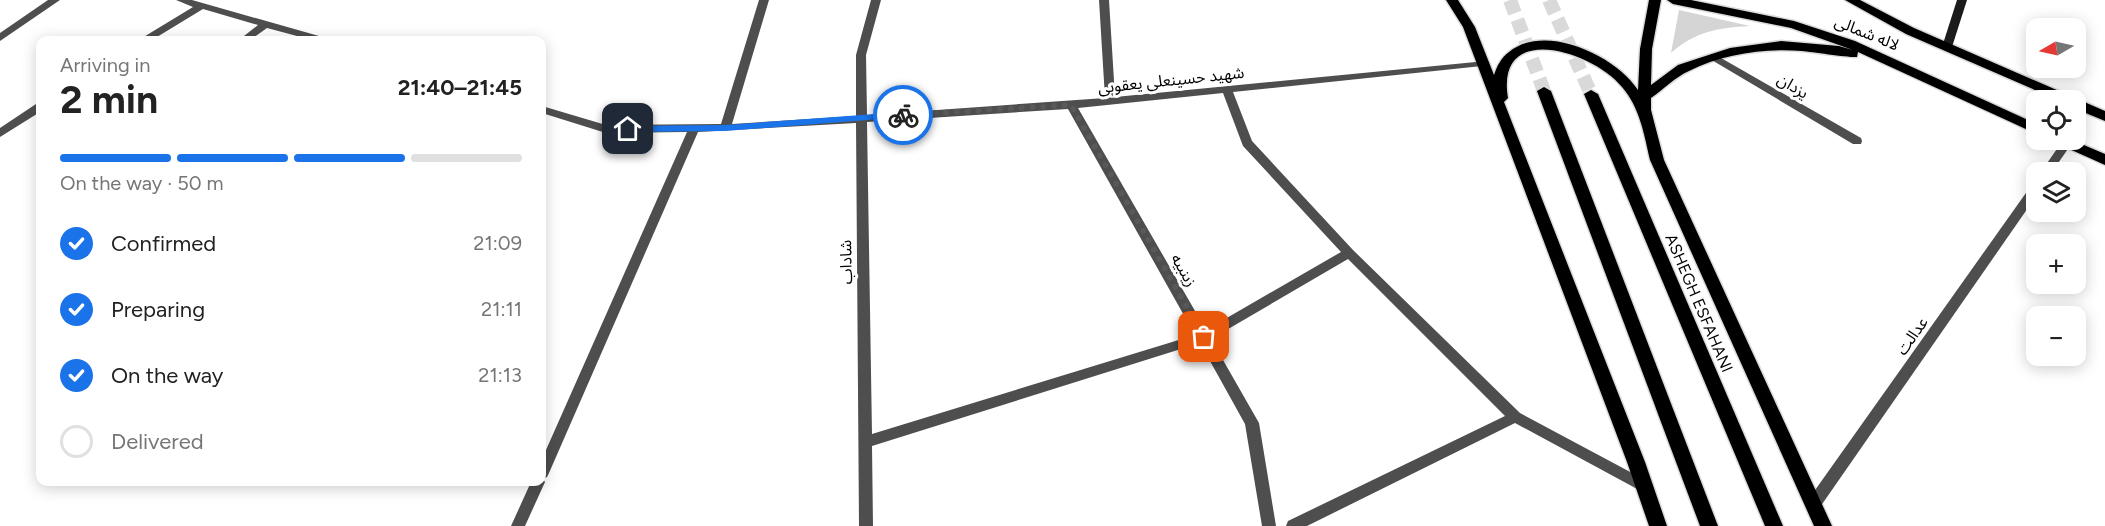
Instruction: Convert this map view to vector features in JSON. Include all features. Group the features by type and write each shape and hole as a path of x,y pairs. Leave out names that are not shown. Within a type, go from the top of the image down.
{"main road":[{"path":"1452,0 1468,27 1658,526"},
{"path":"1655,0 1646,49 1644,104 1657,160 1823,526"},
{"name":"لاله شمالی","path":"1673,0 1794,25 1851,44 2026,124"},
{"path":"1733,0 1751,16"},
{"name":"لاله شمالی","path":"1851,0 1947,47 2046,90"},
{"path":"1501,112 1500,76 1508,57 1530,45 1550,45 1587,54 1627,84 1644,104"},
{"path":"1644,104 1683,68 1730,52 1781,45 1839,50 1897,65"},
{"path":"1544,91 1709,526"},
{"name":"ASHEGH ESFAHANI","path":"1591,94 1774,526"},
{"path":"2086,108 2105,116"},
{"path":"2083,150 2105,160"}],"street":[{"path":"0,38 55,0"},
{"path":"181,0 308,36"},
{"path":"725,128 765,0"},
{"name":"شاداب","path":"866,526 861,55 876,0"},
{"path":"1104,0 1110,101"},
{"path":"1947,47 1962,0"},
{"path":"152,36 201,6"},
{"path":"250,36 266,24"},
{"name":"یزدان","path":"1714,57 1857,141"},
{"name":"شهید حسینعلی یعقوبی","path":"546,110 606,129 725,128 1071,105 1482,63"},
{"path":"1227,89 1247,143 1349,253 1515,417 1644,486"},
{"name":"زینبیه","path":"1071,105 1252,423 1269,526"},
{"path":"0,133 36,110"},
{"path":"546,464 694,128"},
{"name":"عدالت","path":"1813,505 2026,202"},
{"path":"865,442 1204,337 1349,253"},
{"path":"1293,526 1515,417"},
{"path":"518,526 536,486"}],"shaded area":[{"path":"1679,10 1750,26 1728,28 1699,35 1671,53"}],"tunnel":[{"path":"1510,0 1544,91"},
{"path":"1549,0 1591,94"}],"way so far":[{"path":"903,115 1071,105 1204,337"}],"route":[{"path":"628,129 725,128 903,115"}]}
